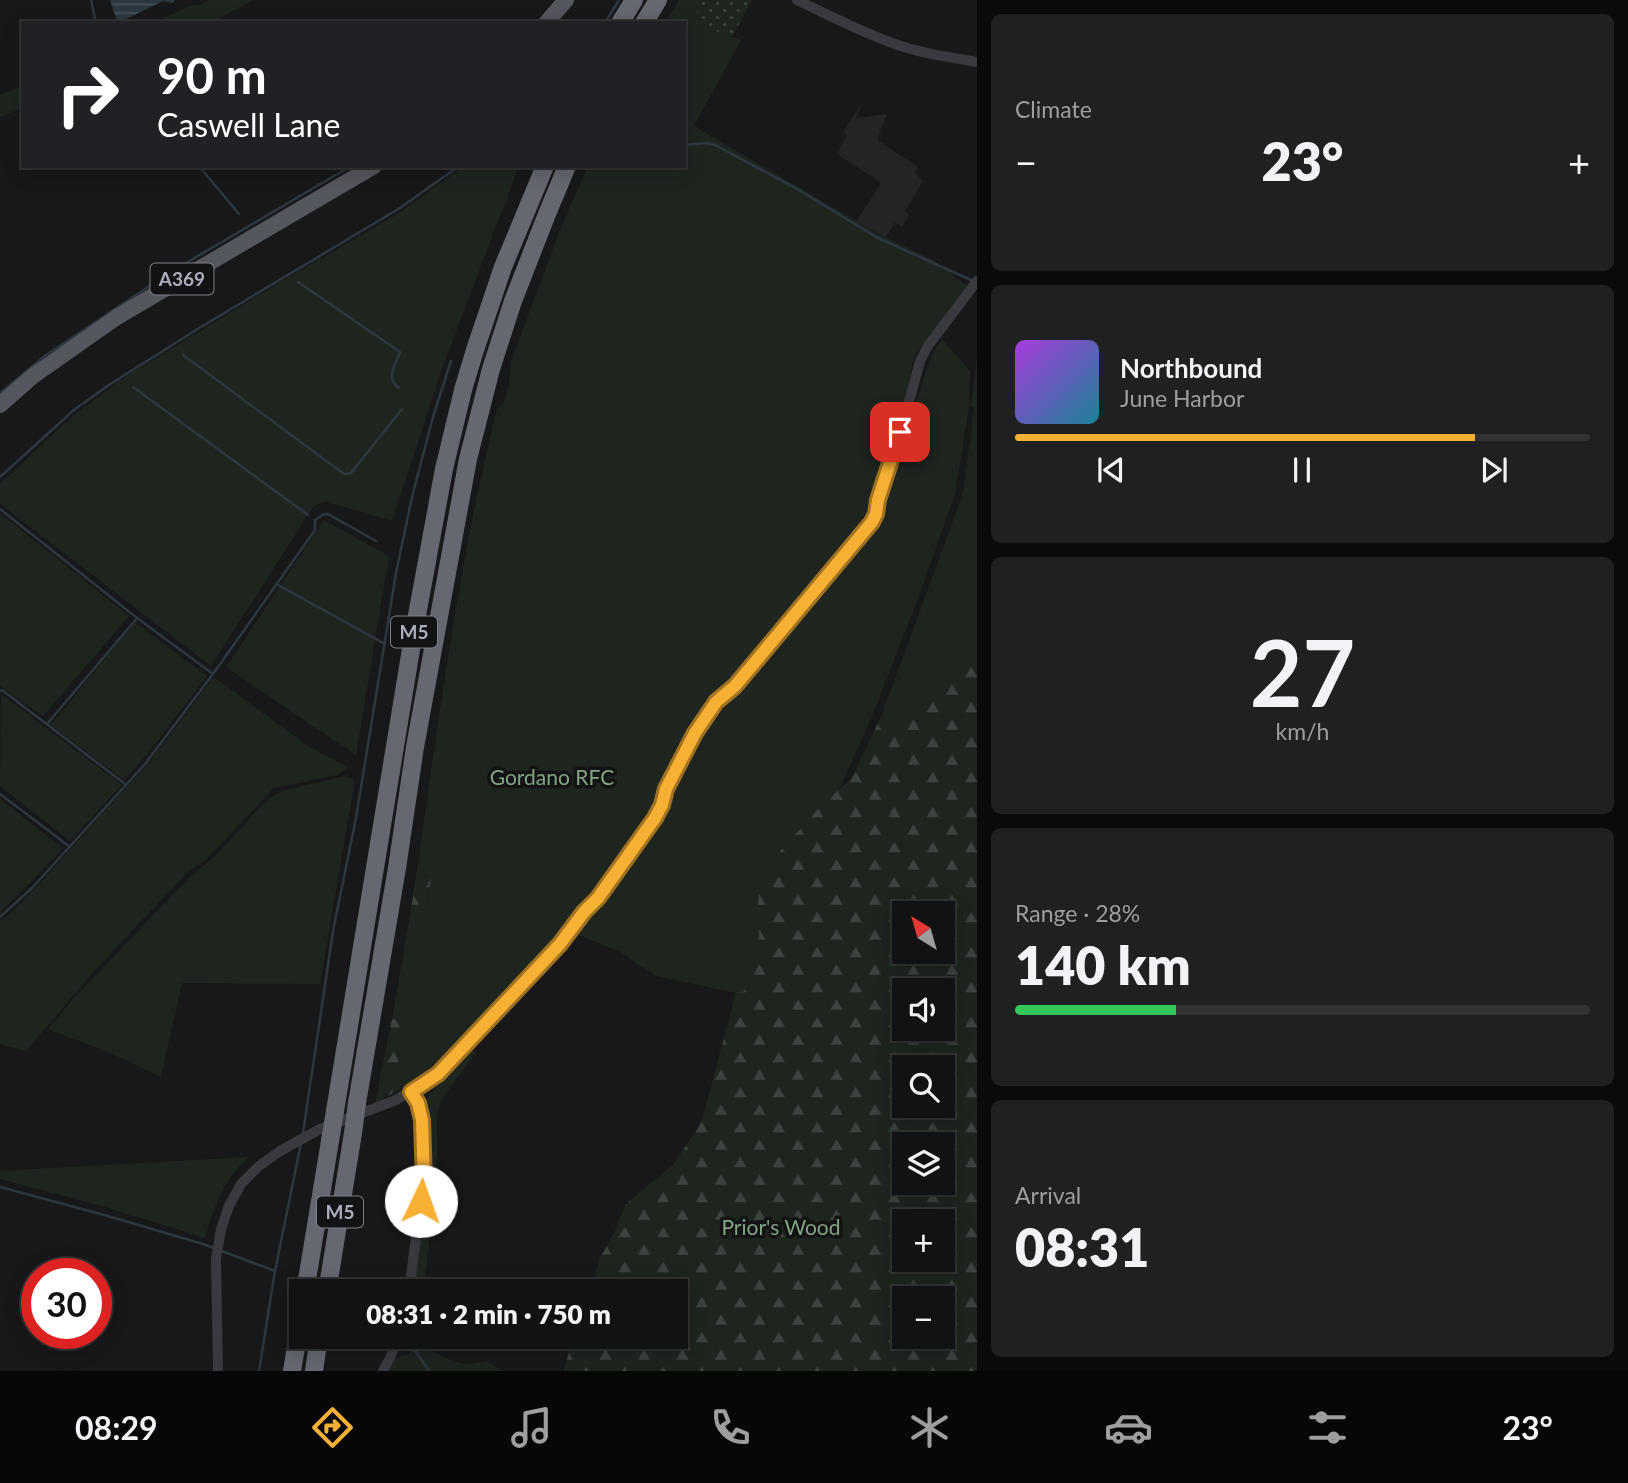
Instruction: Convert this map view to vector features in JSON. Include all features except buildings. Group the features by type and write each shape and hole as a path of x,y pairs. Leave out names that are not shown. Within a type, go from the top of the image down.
{"highway":[{"path":"621,21 634,0"},
{"path":"645,21 657,0"},
{"name":"M5","path":"307,1279 413,637 450,446 463,390 487,314 503,267 544,168"},
{"name":"M5","path":"329,1279 415,747 468,459 513,301 566,168"},
{"path":"292,1371 296,1349"},
{"path":"314,1371 317,1349"}],"main road":[{"path":"548,21 566,0"},
{"name":"A369","path":"0,405 33,376 117,317 371,168"}],"street":[{"path":"797,0 894,44 977,62"},
{"path":"218,1371 216,1259 221,1229 241,1184 258,1166 290,1145 320,1129 373,1110 411,1092 438,1074 560,944 598,898 655,818 666,789 695,733 716,702 735,686 867,530 876,514 920,361 928,346 977,281"},
{"path":"411,1092 418,1103 422,1120 424,1182 411,1279"},
{"path":"383,1371 393,1349"}],"shaded area":[{"path":"110,0 175,0 173,3 163,1 122,21 116,18"},
{"path":"862,103 856,118 887,114 877,140 918,167 915,173 923,181 905,211 909,215 902,227 895,222 886,237 856,222 881,183 837,154 847,135 843,132"}],"green space":[{"path":"209,0 253,0 215,21 157,21 192,5 200,5"},
{"name":"Gordano RFC","path":"679,0 702,0 694,22 741,40 694,126 880,235 934,260 969,288 915,356 909,388 892,446 873,498 857,531 735,681 711,698 697,724 692,722 677,760 660,789 656,808 605,884 465,1037 422,1075 392,1094 406,1020 392,1019 409,922 424,920 433,870 417,870 461,581 497,409 503,405 509,384 511,361 562,225 587,168 686,168 686,21 666,21"},
{"path":"702,0 752,0 732,37 693,22"},
{"path":"21,87 21,109 0,117 0,95"},
{"path":"461,168 518,168 444,363 392,521 324,501 313,507 211,666 0,504 0,484 76,413 128,375 396,215"},
{"name":"Prior's Wood","path":"942,339 970,371 969,407 955,494 875,709 840,788 856,772 881,717 960,502 974,407 971,407 977,355 977,1371 564,1371 570,1349 688,1349 688,1279 594,1279 599,1260 626,1204 673,1165 698,1128 736,993 656,976 620,952 577,934 636,858 668,809 695,745 705,730 780,638 874,532 882,518 883,503 929,363"},
{"path":"0,513 129,616 43,716 0,686"},
{"path":"324,520 389,556 356,755 226,667"},
{"path":"135,622 207,676 150,751 124,780 51,725"},
{"name":"Prior's Wood","path":"971,666 977,668 977,1371 564,1371 570,1349 688,1349 688,1279 594,1279 599,1260 626,1204 673,1165 703,1117 736,993 743,992 751,979 758,956 756,882 823,803 852,777 881,717 884,725 958,672"},
{"path":"214,677 308,746 347,768 337,775 274,788 204,861 187,873 140,922 26,1051 0,1044 0,921 41,882 150,761"},
{"path":"1,694 122,785 70,841 0,786"},
{"path":"345,776 353,779 354,786 320,984 182,983 161,1077 108,1052 48,1029 157,911 215,856 268,799 282,791"},
{"path":"0,799 63,848 0,912"},
{"path":"433,869 424,920 409,922 417,870"},
{"path":"392,1019 406,1020 392,1094 375,1104"},
{"path":"467,1049 477,1051 442,1099 438,1113 435,1188 425,1279 414,1279 427,1170 427,1097"},
{"path":"249,1157 233,1174 221,1194 205,1238 102,1206 0,1179 0,1171"},
{"path":"408,1349 429,1349 466,1364 486,1361 503,1371 389,1371 396,1360 408,1355"}],"waterway":[{"path":"91,0 96,21"},
{"path":"606,21 619,0"},
{"path":"686,145 715,145 799,190 878,238 973,281"},
{"path":"201,168 239,214"},
{"path":"0,393 46,355 169,273 348,168"},
{"path":"0,477 75,409 109,385 400,208 456,168"},
{"path":"298,282 400,352 392,376 399,388"},
{"path":"183,355 344,474 351,473 402,409"},
{"path":"303,1133 333,931 356,818 396,573 412,497 451,361"},
{"path":"133,387 308,515"},
{"path":"0,509 137,618 213,674"},
{"path":"0,917 32,888 145,764 213,674 315,530 315,520 328,514 376,541"},
{"path":"278,585 385,644"},
{"path":"47,724 137,618"},
{"path":"0,691 125,784"},
{"path":"0,794 70,847"},
{"path":"259,1371 275,1271 301,1143"},
{"path":"0,1187 203,1244 275,1271"},
{"path":"414,1349 429,1371"}],"route":[{"path":"421,1201 424,1182 422,1120 418,1103 411,1092 438,1074 560,944 615,876 655,818 666,789 695,733 716,702 735,686 872,522 900,432"}]}
